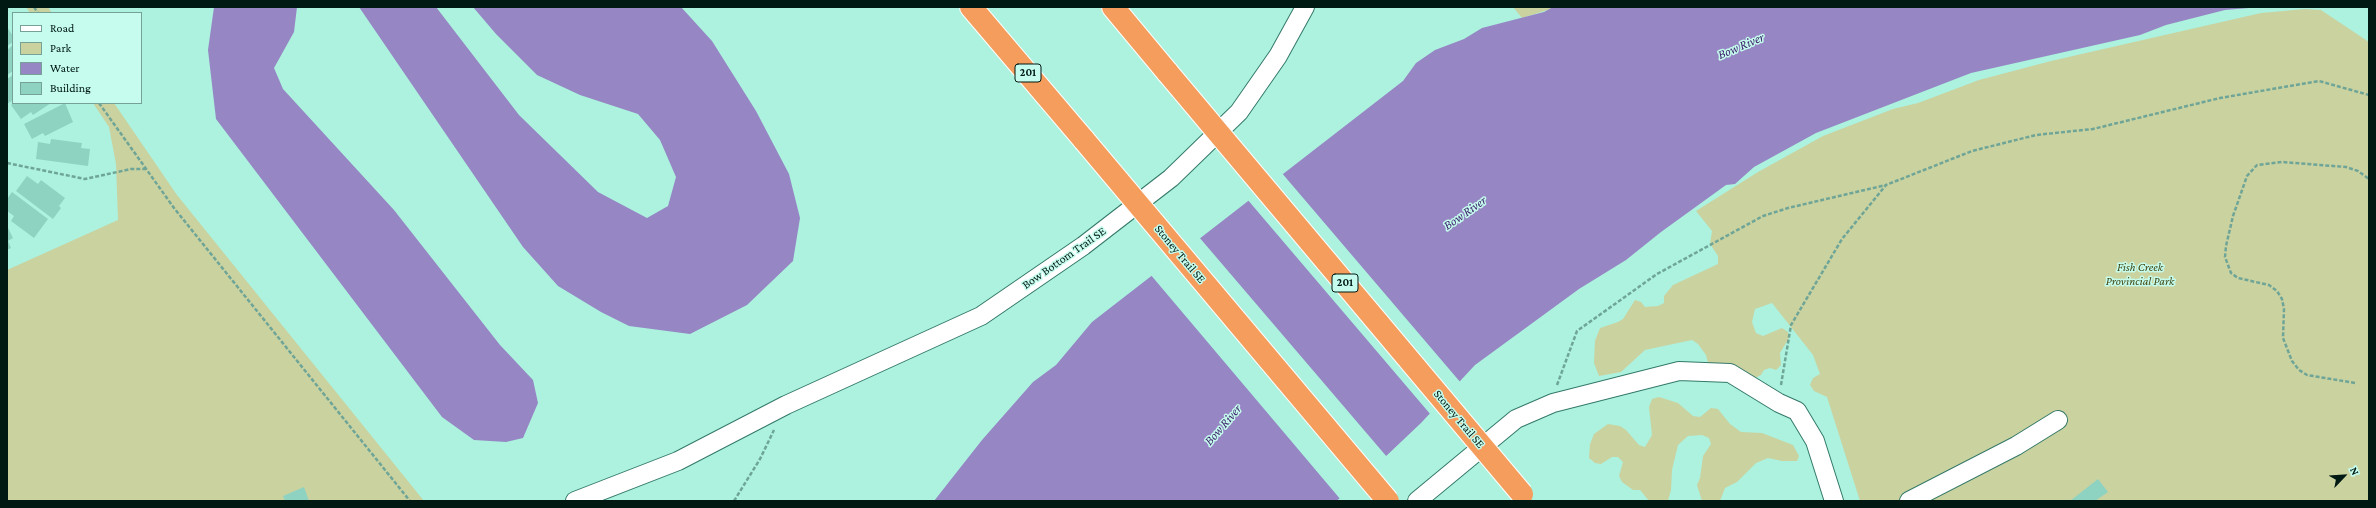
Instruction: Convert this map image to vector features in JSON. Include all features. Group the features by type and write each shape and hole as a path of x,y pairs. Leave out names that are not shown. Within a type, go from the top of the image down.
{"highway":[{"name":"Stoney Trail SE","path":"971,7 1388,501"},
{"name":"Stoney Trail SE","path":"1112,7 1525,497"}],"street":[{"name":"Bow Bottom Trail SE","path":"575,501 678,461 786,405 981,316 1083,246 1171,178 1239,112 1278,56 1305,7"},
{"path":"1417,501 1516,419 1553,403 1679,371 1730,373 1779,403 1797,411 1815,441 1834,501"},
{"path":"1909,501 2016,446 2058,420"}],"path":[{"path":"1553,403 1558,376 1577,331 1657,274 1763,216 1788,208 1886,185 1972,151 2036,135 2093,129 2220,98 2319,81 2369,95"},
{"path":"100,104 174,208 410,501"},
{"path":"2355,383 2307,375 2299,370 2292,361 2283,338 2284,309 2282,298 2277,291 2269,285 2238,278 2231,273 2225,257 2233,216 2247,176 2258,165 2282,162 2346,167 2358,171 2369,179"},
{"path":"7,163 85,179 131,169 147,169"},
{"path":"1779,403 1782,367 1791,325 1842,239 1886,185"},
{"path":"734,501 760,459 786,405"}],"green space":[{"path":"26,7 48,7 51,12 29,12"},
{"path":"1513,7 1557,7 1522,18"},
{"name":"Fish Creek Provincial Park","path":"2305,9 2321,10 2369,42 2369,501 1860,501 1827,397 1814,391 1810,385 1813,378 1820,374 1813,355 1772,303 1755,309 1752,322 1756,333 1763,336 1782,328 1788,332 1789,338 1780,353 1781,365 1776,370 1770,368 1764,370 1761,375 1753,379 1708,363 1706,355 1698,344 1692,340 1645,350 1621,372 1599,376 1594,363 1595,341 1600,328 1623,319 1635,300 1641,302 1645,307 1658,306 1664,303 1664,296 1673,285 1718,264 1718,256 1710,244 1712,231 1696,211 1758,172 1823,136 1893,109 1918,103 1979,80 2051,61 2261,13"},
{"path":"94,104 115,104 177,195 424,501 7,501 7,270 118,220 116,164 109,127"},
{"path":"1659,397 1678,403 1693,416 1700,417 1711,408 1718,409 1730,424 1741,432 1762,433 1793,445 1799,456 1797,461 1782,461 1768,458 1756,463 1737,482 1725,488 1720,501 1702,501 1697,485 1700,478 1703,456 1711,444 1709,438 1702,435 1688,436 1678,445 1672,470 1671,490 1668,501 1649,501 1640,490 1633,490 1622,482 1619,476 1623,462 1618,457 1612,457 1601,464 1595,463 1589,458 1590,444 1594,434 1608,424 1620,426 1626,430 1639,445 1645,447 1652,435 1649,407 1652,399"}],"water":[{"path":"214,7 297,7 294,32 274,68 283,89 394,210 500,345 533,380 538,403 523,438 506,442 474,440 442,417 216,119 208,50"},
{"path":"359,7 436,7 519,115 598,192 647,218 668,206 676,177 660,140 638,114 580,95 537,75 496,34 473,7 681,7 712,41 756,111 789,174 800,218 793,261 747,305 690,334 629,326 601,312 558,286 523,247"},
{"name":"Bow River","path":"1553,7 2261,7 2225,10 2166,25 2140,35 1971,73 1816,133 1754,167 1735,184 1726,185 1661,232 1626,260 1579,289 1475,365 1421,423 1346,494 1336,501 934,501 982,440 1033,382 1056,365 1092,322 1403,81 1416,63 1435,50 1464,39 1482,28 1544,12"}],"pier":[{"path":"1281,172 1461,383 1431,415 1247,199"},
{"path":"1199,237 1387,457 1341,500 1150,274"}],"building":[{"path":"7,27 12,34 12,43 7,46"},
{"path":"12,46 12,72 7,75 7,50"},
{"path":"12,76 12,101 7,104 7,79"},
{"path":"50,104 33,115 31,112 21,119 11,105"},
{"path":"63,104 65,104 73,122 45,136 43,133 32,139 24,124"},
{"path":"51,139 82,143 81,148 90,149 88,166 36,159 38,142 50,144"},
{"path":"27,176 38,184 41,180 65,198 59,206 61,208 53,219 16,191"},
{"path":"12,192 48,219 34,238 11,221 14,216 7,211 7,199"},
{"path":"7,226 13,238 8,241 11,248 7,250"},
{"path":"2098,479 2108,492 2095,501 2070,501"},
{"path":"304,487 309,501 285,501 283,496"}]}
